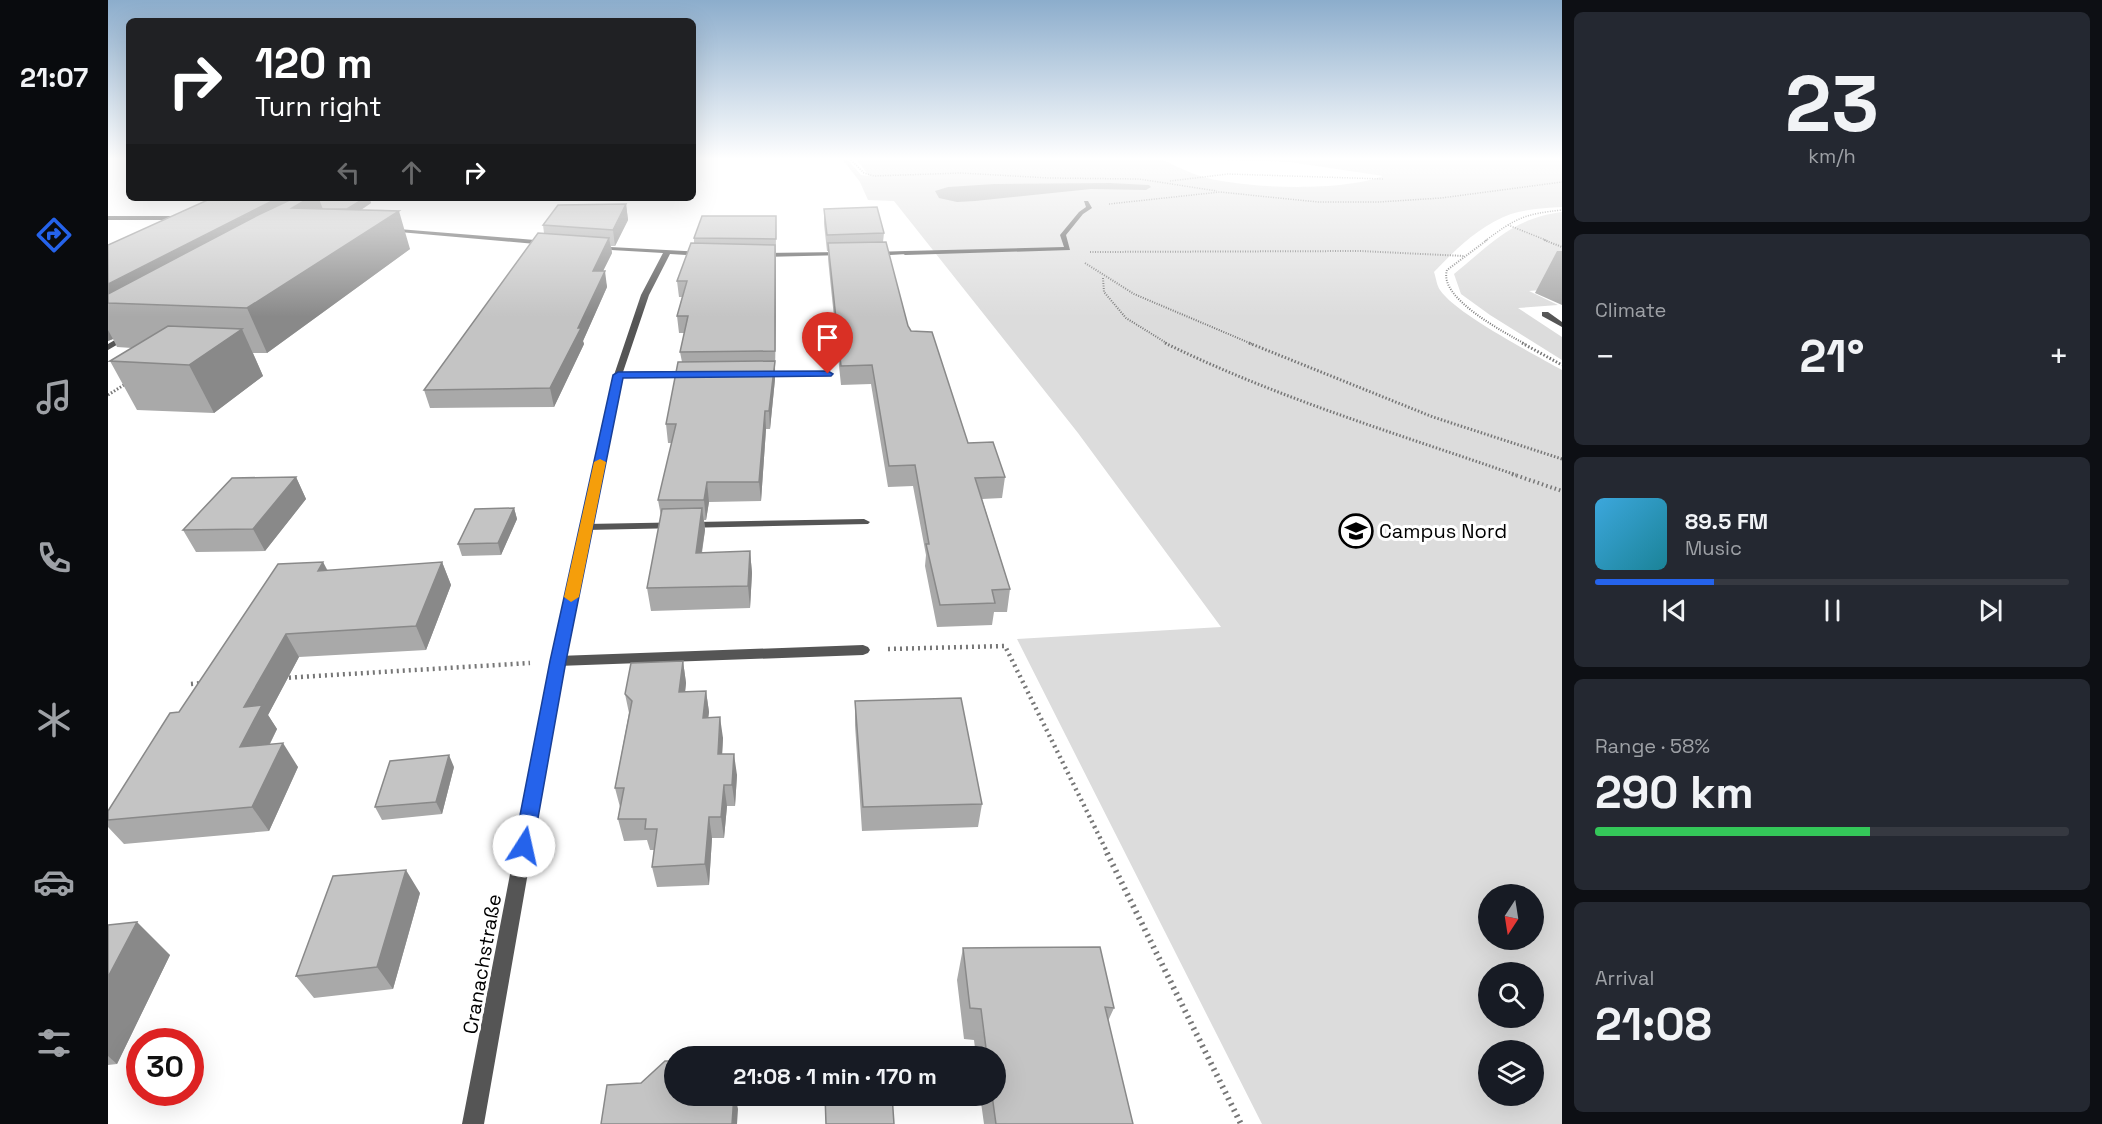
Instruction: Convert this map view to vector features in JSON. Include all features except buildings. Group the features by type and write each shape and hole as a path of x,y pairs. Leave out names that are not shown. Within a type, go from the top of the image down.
{"street":[{"path":"870,254 1068,249 1063,235 1081,212"},
{"path":"108,218 192,218"},
{"path":"378,229 560,244"},
{"path":"583,246 666,253 711,254"},
{"name":"Cranachstraße","path":"472,1124 558,661 618,375 645,295 666,253"},
{"path":"755,255 847,254"},
{"path":"1562,313 1545,314 1562,326"},
{"path":"108,348 137,330"},
{"path":"618,375 700,374"},
{"path":"746,374 828,374"},
{"path":"586,527 864,522"},
{"path":"558,661 863,650"}],"path":[{"path":"1538,212 1515,219 1447,270 1445,279 1456,297 1486,321 1562,365"},
{"path":"1508,225 1562,247"},
{"path":"1068,249 1090,252 1360,251 1464,256"},
{"path":"1068,249 1102,277 1310,369 1505,443 1562,459"},
{"path":"1102,277 1104,292 1126,318 1160,340 1219,369 1275,392 1562,491"},
{"path":"108,395 131,380"},
{"path":"121,387 131,387"},
{"path":"863,650 1005,646 1241,1124"},
{"path":"274,679 558,661"},
{"path":"191,684 203,683"}],"shaded area":[{"name":"Campus Nord","path":"903,212 1517,212 1489,224 1469,238 1434,272 1440,290 1462,310 1496,333 1562,370 1562,1124 1262,1124 1017,639 1221,627 1078,433"},
{"path":"1562,212 1562,288 1529,291 1558,305 1518,308 1562,337 1562,360 1461,294 1454,274 1516,226 1545,215"}],"slow traffic":[{"path":"571,597 600,462"}],"place":[{"name":"Campus Nord","path":"1356,531"}],"route":[{"path":"524,846 558,661 618,375 828,374"}]}
